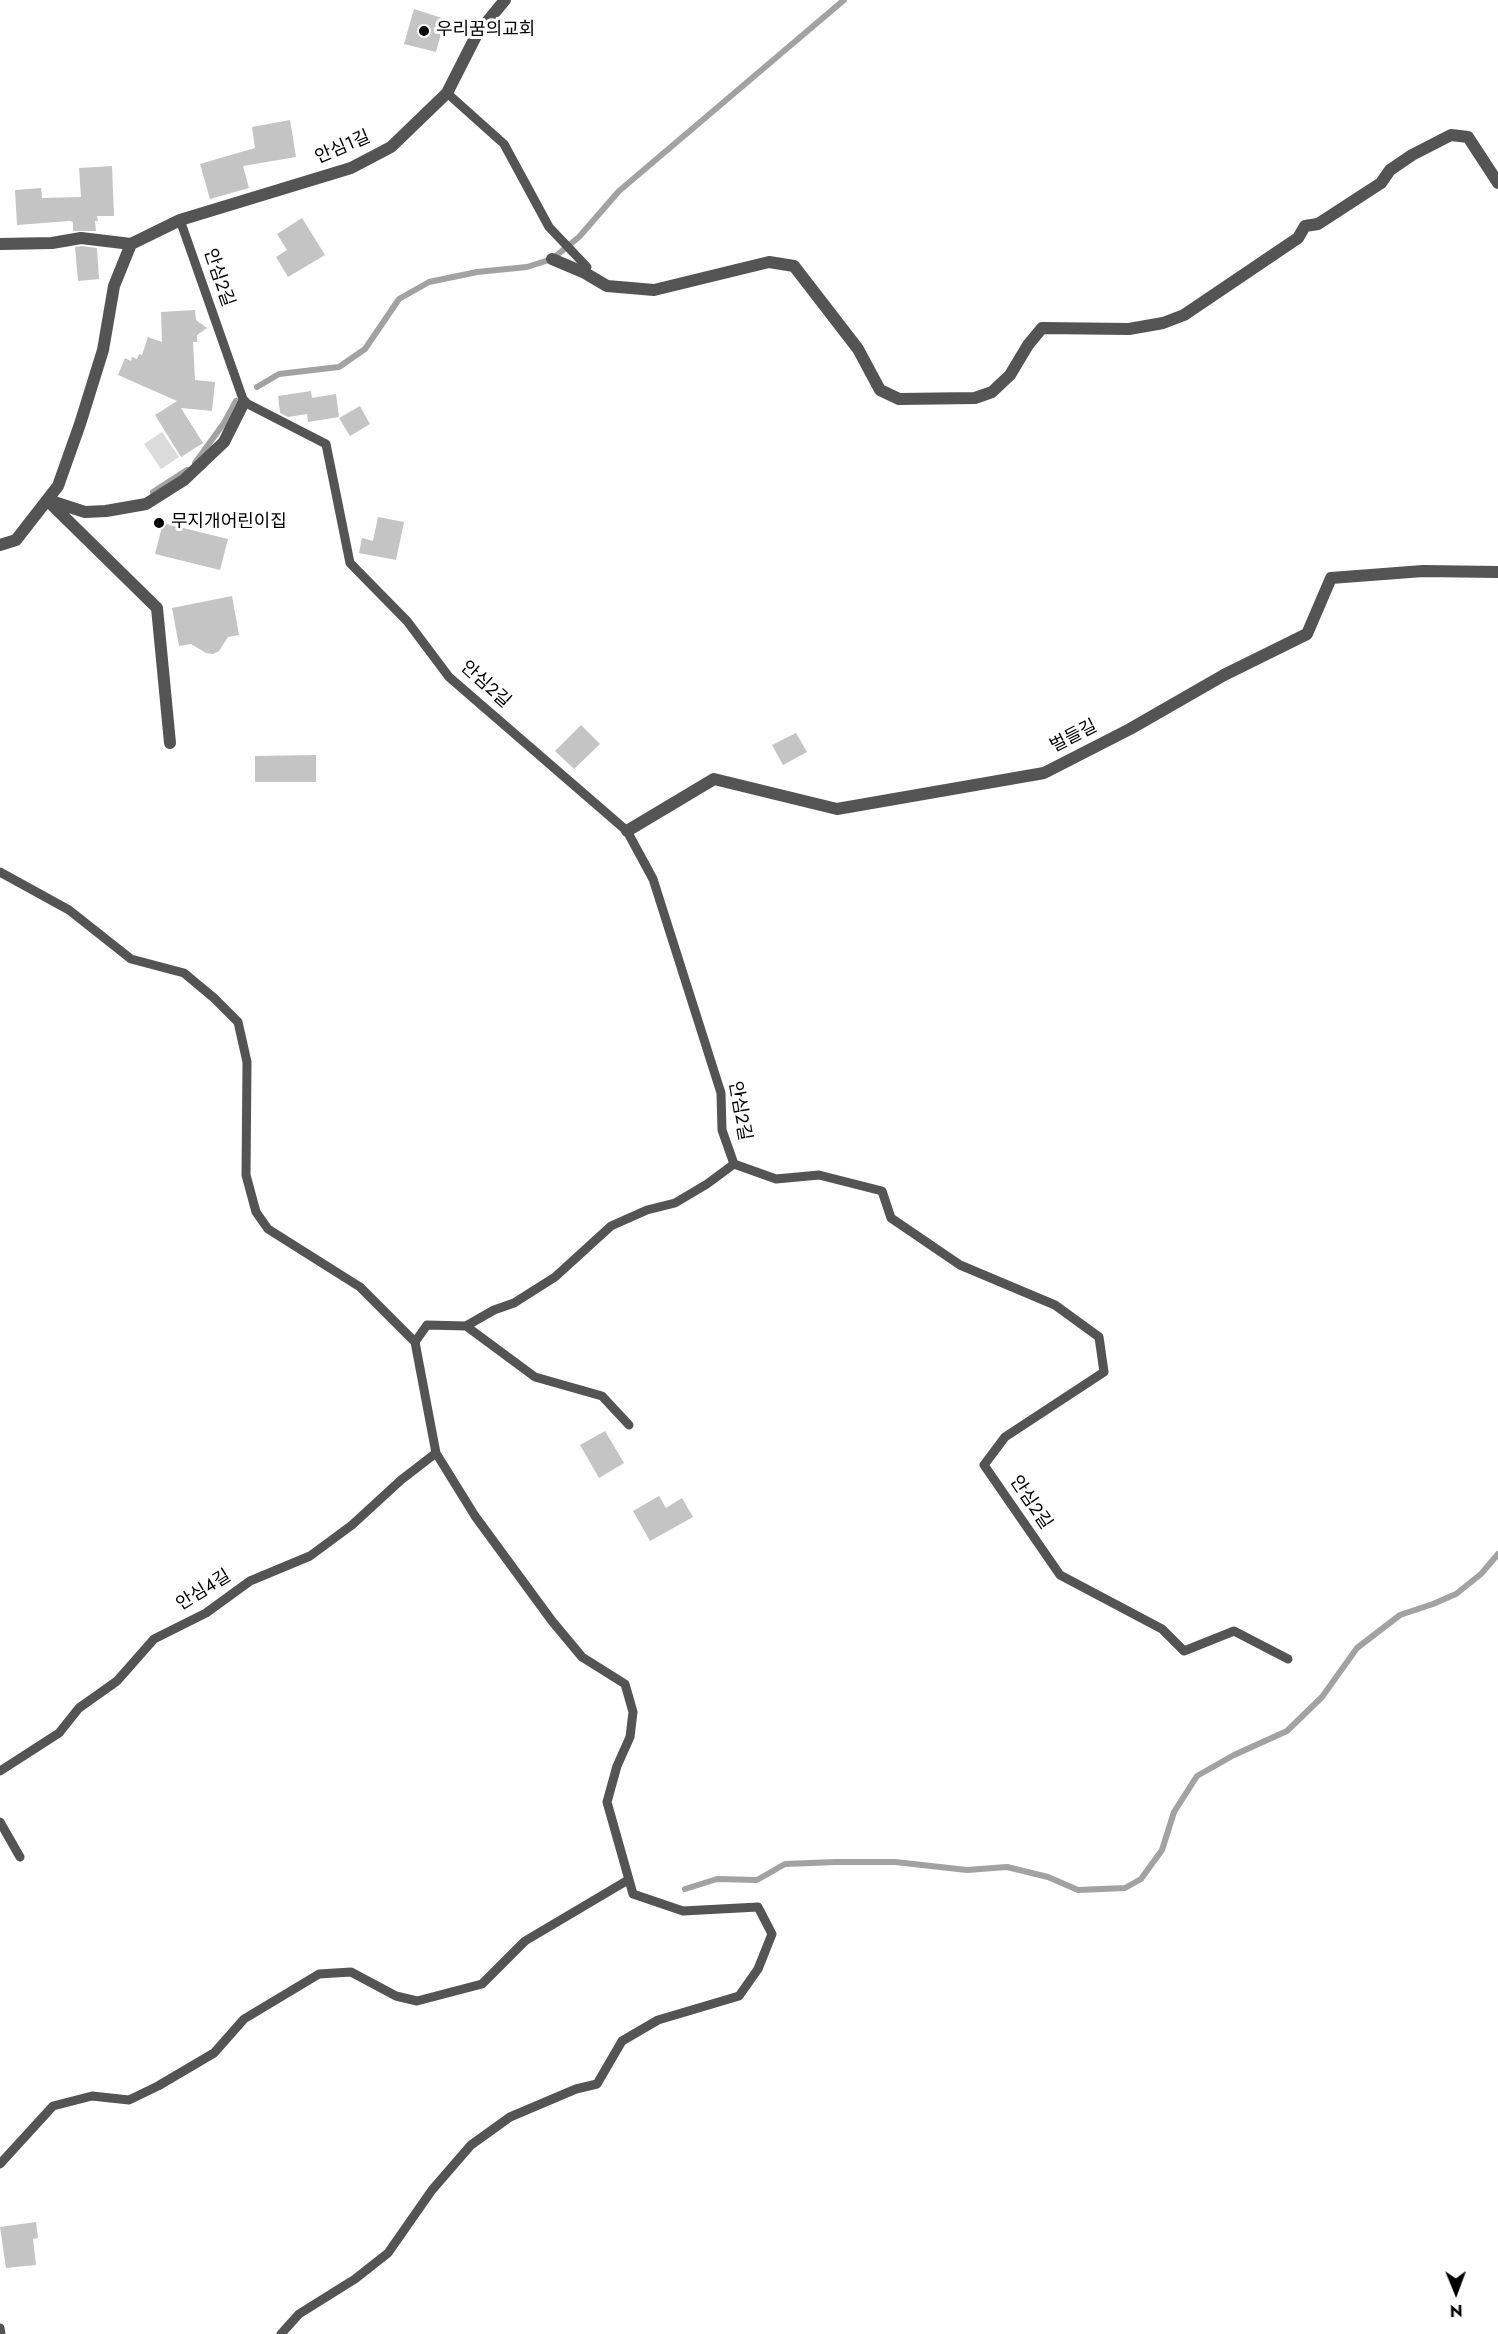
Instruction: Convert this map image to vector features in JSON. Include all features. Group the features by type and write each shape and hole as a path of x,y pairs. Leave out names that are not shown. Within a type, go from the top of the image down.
{"street":[{"name":"안심1길","path":"131,244 180,220 351,168 391,147 418,124 447,93 477,34 506,0"},
{"path":"552,259 585,273 607,286 654,290 769,262 794,266 858,349 880,390 899,399 975,398 993,392 1010,375 1028,345 1042,328 1129,329 1163,323 1184,315 1298,238 1305,226 1318,224 1381,183 1390,170 1412,155 1451,135 1468,137 1498,183"},
{"path":"0,244 52,243 81,238 131,244 114,286 102,350 81,424 58,486 16,540 0,545"},
{"path":"47,500 85,512 106,512 146,504 184,480 224,442 244,402"},
{"path":"47,500 157,608 170,743"},
{"name":"벌들길","path":"627,831 714,779 837,809 1044,773 1306,634 1331,578 1423,571 1498,572"}],"lane":[{"path":"447,93 504,144 549,227 587,267"},
{"name":"안심2길","path":"180,220 244,402 326,444 350,563 407,621 449,677 627,831 653,879 721,1093 722,1130 734,1164 776,1179 819,1175 882,1191 891,1218 960,1265 1055,1305 1099,1337 1104,1372 1005,1437 984,1465 1060,1575 1162,1629 1184,1651 1234,1631 1288,1659"},
{"path":"0,872 69,910 131,959 184,973 214,998 238,1023 247,1062 246,1175 256,1212 268,1229 360,1287 415,1342 436,1453 475,1516 552,1621 582,1657 625,1684 633,1712 630,1737 617,1766 607,1802 633,1894 683,1911 758,1907 772,1934 758,1969 739,1996 658,2020 622,2041 597,2084 576,2089 510,2117 471,2145 432,2190 388,2253 355,2279 299,2314 281,2334"},
{"path":"415,1342 427,1325 466,1326 494,1310 514,1303 555,1277 611,1226 647,1210 675,1203 734,1164"},
{"path":"466,1326 535,1377 602,1396 629,1425"},
{"name":"안심4길","path":"0,1770 59,1733 79,1708 117,1681 154,1639 206,1613 250,1581 310,1556 352,1524 400,1480 436,1453"},
{"path":"0,1821 20,1857"},
{"path":"0,2164 53,2106 92,2096 129,2100 158,2086 214,2053 244,2019 319,1974 351,1972 396,1996 417,2001 482,1984 525,1941 628,1880"},
{"path":"0,2328 1,2334"}],"shaded area":[{"path":"162,432 179,457 161,469 144,444"}],"building":[{"name":"우리꿈의교회","path":"414,9 445,19 436,52 404,44"},
{"path":"290,120 296,157 243,166 249,188 210,199 200,164 255,148 252,127"},
{"path":"112,166 114,216 97,216 96,231 73,231 73,222 70,221 17,225 15,190 41,188 42,198 81,197 79,168"},
{"path":"302,218 325,255 288,277 276,257 287,250 277,234"},
{"path":"75,247 97,248 99,279 78,281"},
{"path":"195,310 196,320 207,328 197,335 197,342 193,342 195,380 215,382 212,411 181,408 203,443 181,457 155,415 177,401 118,375 125,358 131,361 132,357 137,359 139,354 142,355 148,337 162,342 161,312"},
{"path":"311,391 312,398 336,394 339,417 308,422 307,414 288,417 280,413 278,396"},
{"path":"360,406 370,424 350,436 339,418"},
{"path":"378,517 404,522 396,560 359,553 362,538 373,541"},
{"path":"163,523 228,539 220,570 155,554"},
{"path":"232,596 239,635 228,637 219,651 213,654 206,653 191,644 179,646 172,608"},
{"path":"581,725 600,744 574,769 555,751"},
{"path":"796,733 807,752 783,765 772,745"},
{"path":"316,755 316,782 255,782 255,756"},
{"path":"605,1431 624,1463 599,1478 580,1445"},
{"path":"659,1496 666,1508 682,1498 693,1517 650,1541 633,1511"},
{"path":"36,2222 38,2238 33,2239 36,2265 6,2268 0,2227"}],"waterway":[{"path":"257,387 279,374 339,367 365,349 399,299 429,282 477,272 527,267 552,259 579,237 619,191 844,0"},
{"path":"195,463 224,423 236,401"},
{"path":"153,492 187,470"},
{"path":"685,1889 717,1879 757,1880 785,1864 836,1862 895,1862 967,1870 1007,1867 1048,1877 1078,1890 1125,1888 1141,1879 1162,1850 1174,1812 1197,1776 1234,1755 1287,1731 1322,1697 1357,1648 1400,1615 1456,1594 1481,1574 1498,1554"}],"place":[{"name":"우리꿈의교회","path":"424,31"},
{"name":"무지개어린이집","path":"159,523"}]}
